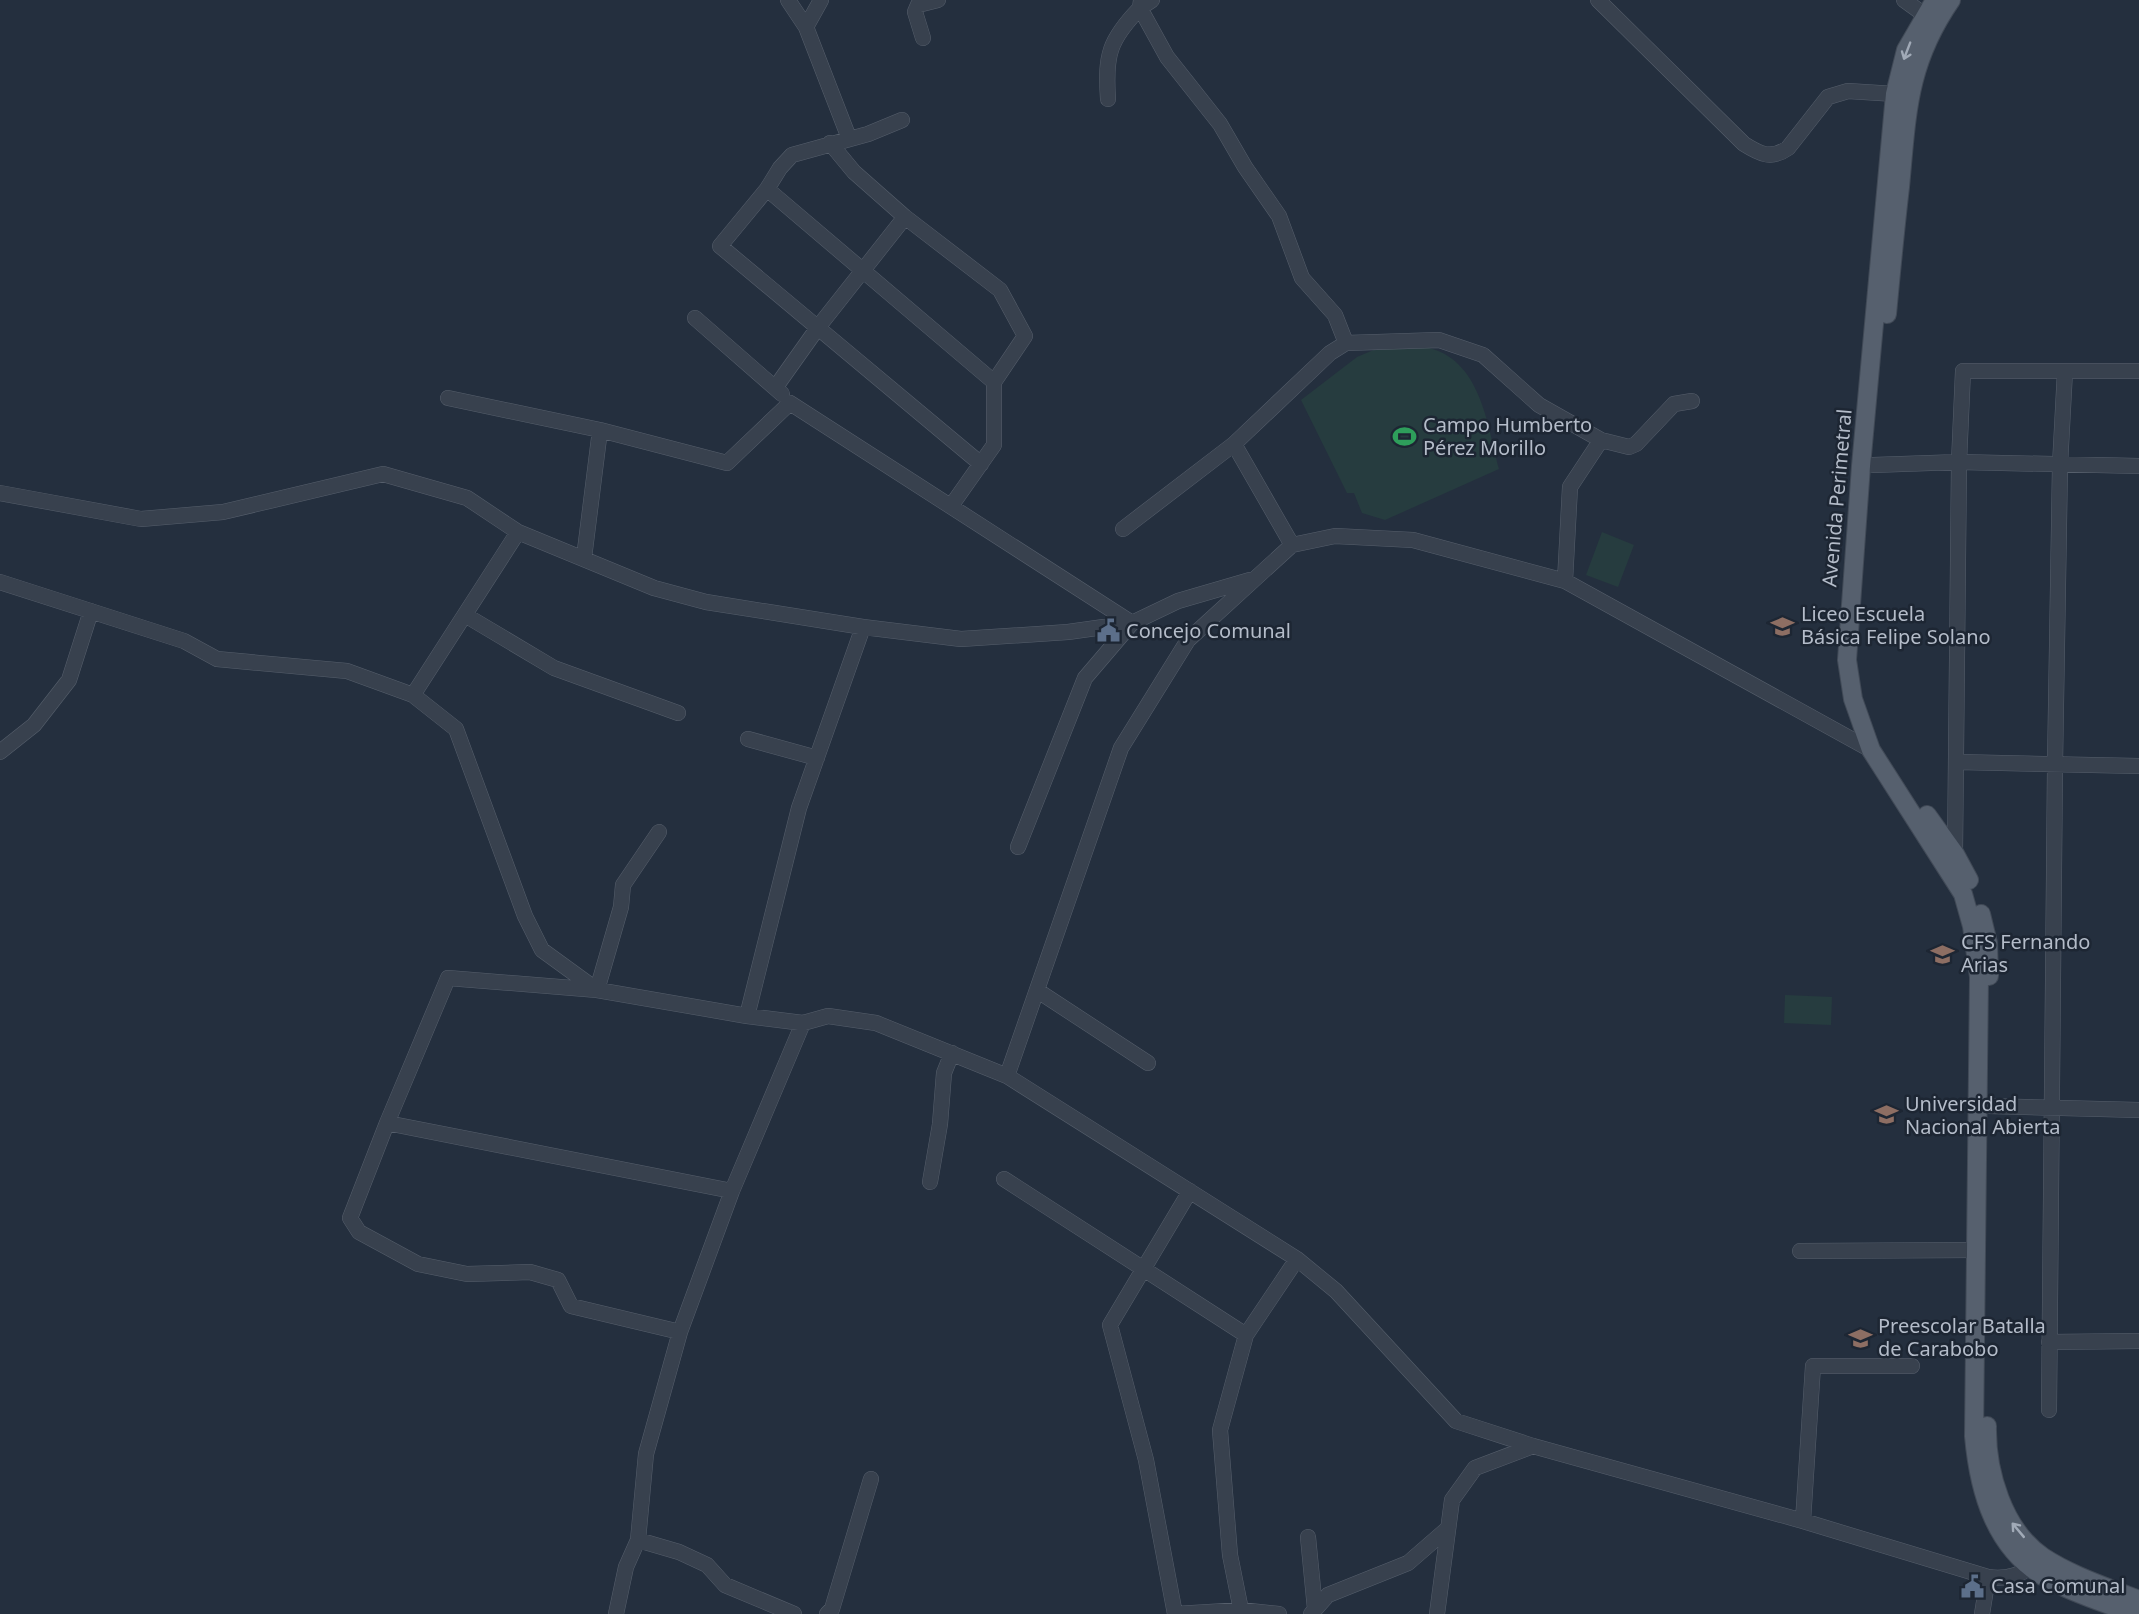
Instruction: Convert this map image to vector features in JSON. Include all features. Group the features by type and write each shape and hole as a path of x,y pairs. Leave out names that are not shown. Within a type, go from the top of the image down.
{"main road":[{"name":"Avenida Perimetral","path":"1951,0 1932,12 1906,50 1895,94 1847,660 1853,699 1871,750 1948,867 1963,894 1972,926 1979,977 1974,1436 1978,1476 1996,1525 2036,1562 2139,1600"},
{"name":"Avenida Perimetral","path":"1932,12 1908,94 1873,465 1858,668 1863,698 1887,758 1955,854 1972,885 1988,944 1987,1439 1999,1500 2048,1579 2134,1614"}],"street":[{"path":"788,0 806,27 849,138"},
{"path":"806,27 821,0"},
{"path":"923,38 915,12 918,5 938,0"},
{"path":"1598,0 1744,144 1759,154 1770,156 1788,148 1828,97 1848,91 1895,94"},
{"path":"1904,0 1932,12"},
{"path":"1108,99 1108,51 1122,27 1144,3 1167,57 1220,124 1245,167 1279,216 1302,278 1335,315 1346,343"},
{"path":"902,120 792,155 720,246 819,326 981,464"},
{"path":"830,143 854,172 905,217 1000,290 1025,336 994,382 994,445 951,506"},
{"path":"767,189 994,382"},
{"path":"775,387 819,326 905,217"},
{"path":"695,318 790,402 1132,623"},
{"path":"1123,529 1234,444 1330,353 1346,343 1439,340 1483,355 1539,405 1601,440 1629,447 1636,444 1674,404 1692,401"},
{"path":"1955,854 1958,762 1959,462 1964,371 2139,371"},
{"path":"2049,1410 2055,765 2060,465 2065,371"},
{"path":"448,398 600,430 727,463 790,402"},
{"path":"584,558 600,430"},
{"path":"1565,581 1570,487 1601,440"},
{"path":"1234,444 1292,545"},
{"path":"1873,465 1959,462 2139,466"},
{"path":"0,493 141,519 222,512 383,474 467,498 494,513 518,532 654,588 706,602 863,627 961,639 1068,632 1132,623 1178,601 1253,579"},
{"path":"413,695 518,532"},
{"path":"1007,1076 1121,748 1188,640 1292,545 1335,536 1413,540 1565,581 1871,750"},
{"path":"0,582 184,641 217,659 347,671 413,695 456,729 525,916 542,950 597,990"},
{"path":"0,752 34,725 69,680 91,611"},
{"path":"465,615 554,668 678,713"},
{"path":"1018,847 1085,678 1132,623"},
{"path":"747,1016 799,808 863,627"},
{"path":"748,739 817,758"},
{"path":"1958,762 2139,766"},
{"path":"597,990 621,906 623,885 659,832"},
{"path":"680,1332 571,1306 558,1281 530,1272 467,1274 418,1264 359,1232 350,1218 448,978 597,990 747,1016 803,1023 828,1016 876,1023 1007,1076 1297,1259 1336,1291 1456,1421 1533,1446 1803,1521 2002,1580 2036,1562"},
{"path":"1038,991 1148,1063"},
{"path":"616,1614 626,1567 638,1540 646,1454 680,1332 732,1191 803,1023"},
{"path":"930,1182 940,1124 944,1073 952,1053"},
{"path":"1988,1106 2053,1110 2139,1110"},
{"path":"387,1123 732,1191"},
{"path":"1004,1179 1141,1270 1245,1335"},
{"path":"1190,1191 1110,1325 1146,1460 1176,1614 1241,1610 1279,1614"},
{"path":"1800,1251 1976,1250"},
{"path":"1241,1610 1230,1555 1220,1430 1245,1335 1297,1259"},
{"path":"2049,1342 2139,1341"},
{"path":"1803,1521 1813,1366 1912,1366"},
{"path":"1437,1614 1446,1530 1452,1500 1475,1468 1533,1446"},
{"path":"827,1614 832,1609 871,1479"},
{"path":"1313,1612 1328,1595 1408,1563 1446,1530"},
{"path":"1308,1537 1313,1612"},
{"path":"638,1540 679,1552 707,1565 725,1585 795,1614"},
{"path":"1982,1614 1988,1576"}],"green space":[{"name":"Campo Humberto Pérez Morillo","path":"1383,346 1425,347 1444,354 1458,364 1470,379 1478,395 1499,469 1385,520 1362,513 1354,493 1347,493 1301,400 1357,357"},
{"path":"1602,532 1634,545 1618,587 1586,575"},
{"path":"1785,995 1832,997 1831,1025 1784,1023"}],"place":[{"name":"Campo Humberto Pérez Morillo","path":"1405,437"},
{"name":"Liceo Escuela Básica Felipe Solano","path":"1783,626"},
{"name":"Concejo Comunal","path":"1108,631"},
{"name":"CFS Fernando Arias","path":"1943,954"},
{"name":"Universidad Nacional Abierta","path":"1887,1115"},
{"name":"Preescolar Batalla de Carabobo","path":"1860,1338"},
{"name":"Casa Comunal","path":"1973,1586"}]}
